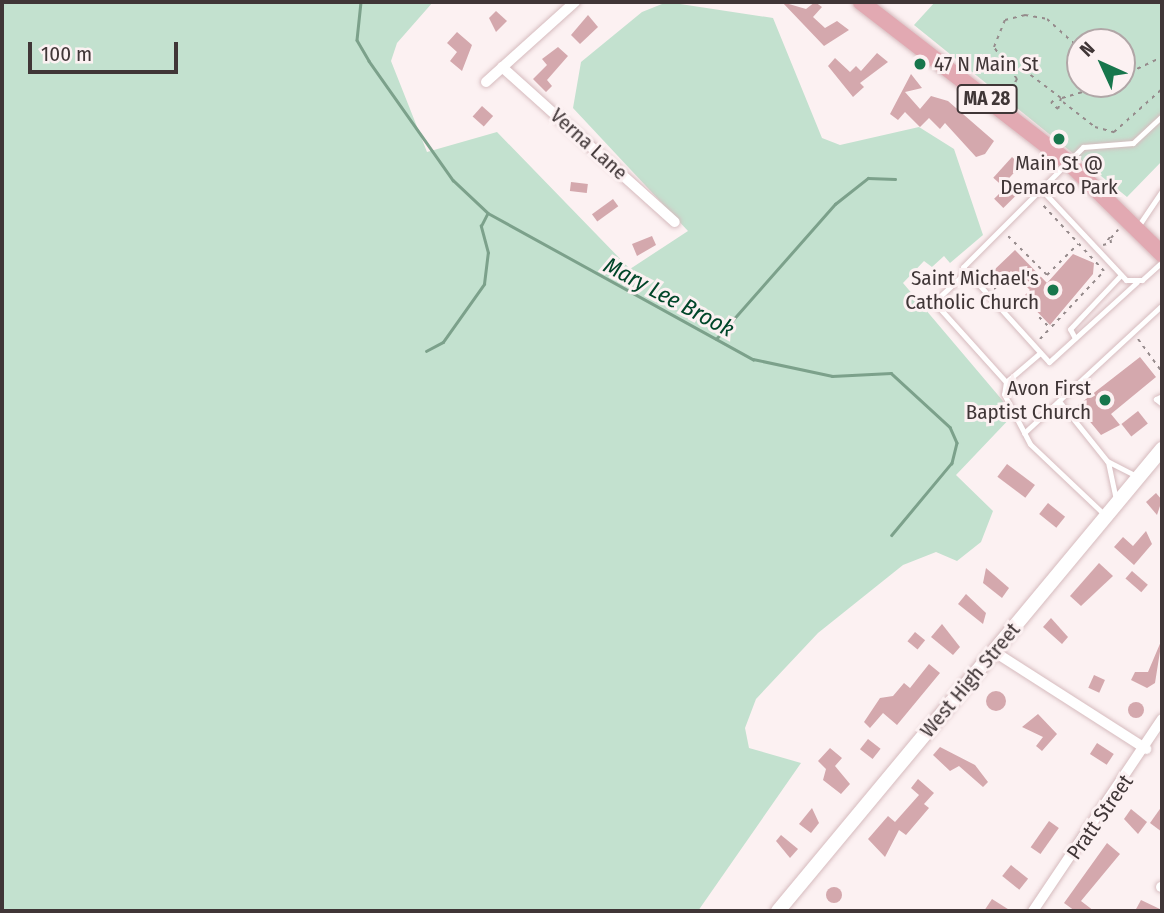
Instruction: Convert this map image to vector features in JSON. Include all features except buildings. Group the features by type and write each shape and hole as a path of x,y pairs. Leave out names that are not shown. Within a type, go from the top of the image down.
{"main road":[{"name":"MA 28","path":"861,2 1068,162 1162,254"},
{"name":"West High Street","path":"778,911 1162,449"}],"street":[{"path":"486,82 575,2"},
{"name":"Verna Lane","path":"502,67 675,222"},
{"path":"993,651 1146,749"},
{"name":"Pratt Street","path":"1032,911 1146,749 1162,719"}],"lane":[{"path":"1162,116 1138,141 1093,142 1040,188 964,264 965,273 1048,362 1094,325 1137,282 1162,262"},
{"path":"1040,188 1120,276 1137,282"},
{"path":"1138,228 1162,191"},
{"path":"965,273 934,302 1006,382"},
{"path":"1075,338 1070,329 1120,276"},
{"path":"1024,433 1162,305"},
{"path":"1040,353 1006,382 1003,391 1037,454 1106,516"},
{"path":"1162,396 1156,398 1162,404"},
{"path":"1059,401 1108,461 1138,478"},
{"path":"1108,461 1116,503"}],"path":[{"path":"1005,101 1017,82 1014,71 996,53 994,41 1000,24 1014,16 1047,19 1066,37"},
{"path":"1136,69 1162,57"},
{"path":"1014,71 1024,70 1095,127 1114,132 1162,89"},
{"path":"1057,97 1054,108 1068,98"},
{"path":"1038,199 1104,271 1043,336"},
{"path":"999,228 1047,275 1078,244"},
{"path":"1111,238 1118,230"},
{"path":"997,286 1011,273"},
{"path":"1039,317 1051,328"},
{"path":"1141,343 1162,372"}],"green space":[{"path":"2,2 433,2 397,43 391,61 427,152 497,132 630,269 688,231 573,108 581,62 642,12 667,2 773,18 822,138 840,145 919,127 954,149 983,235 950,263 944,256 932,267 924,261 903,283 1014,414 956,475 993,511 981,542 957,561 936,552 903,565 818,633 756,699 745,728 749,748 801,763 698,911 2,911"},
{"path":"935,2 1162,2 1162,161 1127,197 914,25"}],"waterway":[{"name":"Mary Lee Brook","path":"361,2 357,40 369,61 453,180 488,213 753,359 832,376 891,373 950,427 957,443 952,463 892,535"},
{"path":"716,339 835,204 868,178 895,179"},
{"path":"426,351 443,342 484,284 488,253 481,226 487,214"}],"place":[{"name":"47 N Main St","path":"920,64"},
{"name":"Main St @ Demarco Park","path":"1059,139"},
{"name":"Saint Michael's Catholic Church","path":"1053,290"},
{"name":"Avon First Baptist Church","path":"1105,400"}]}
